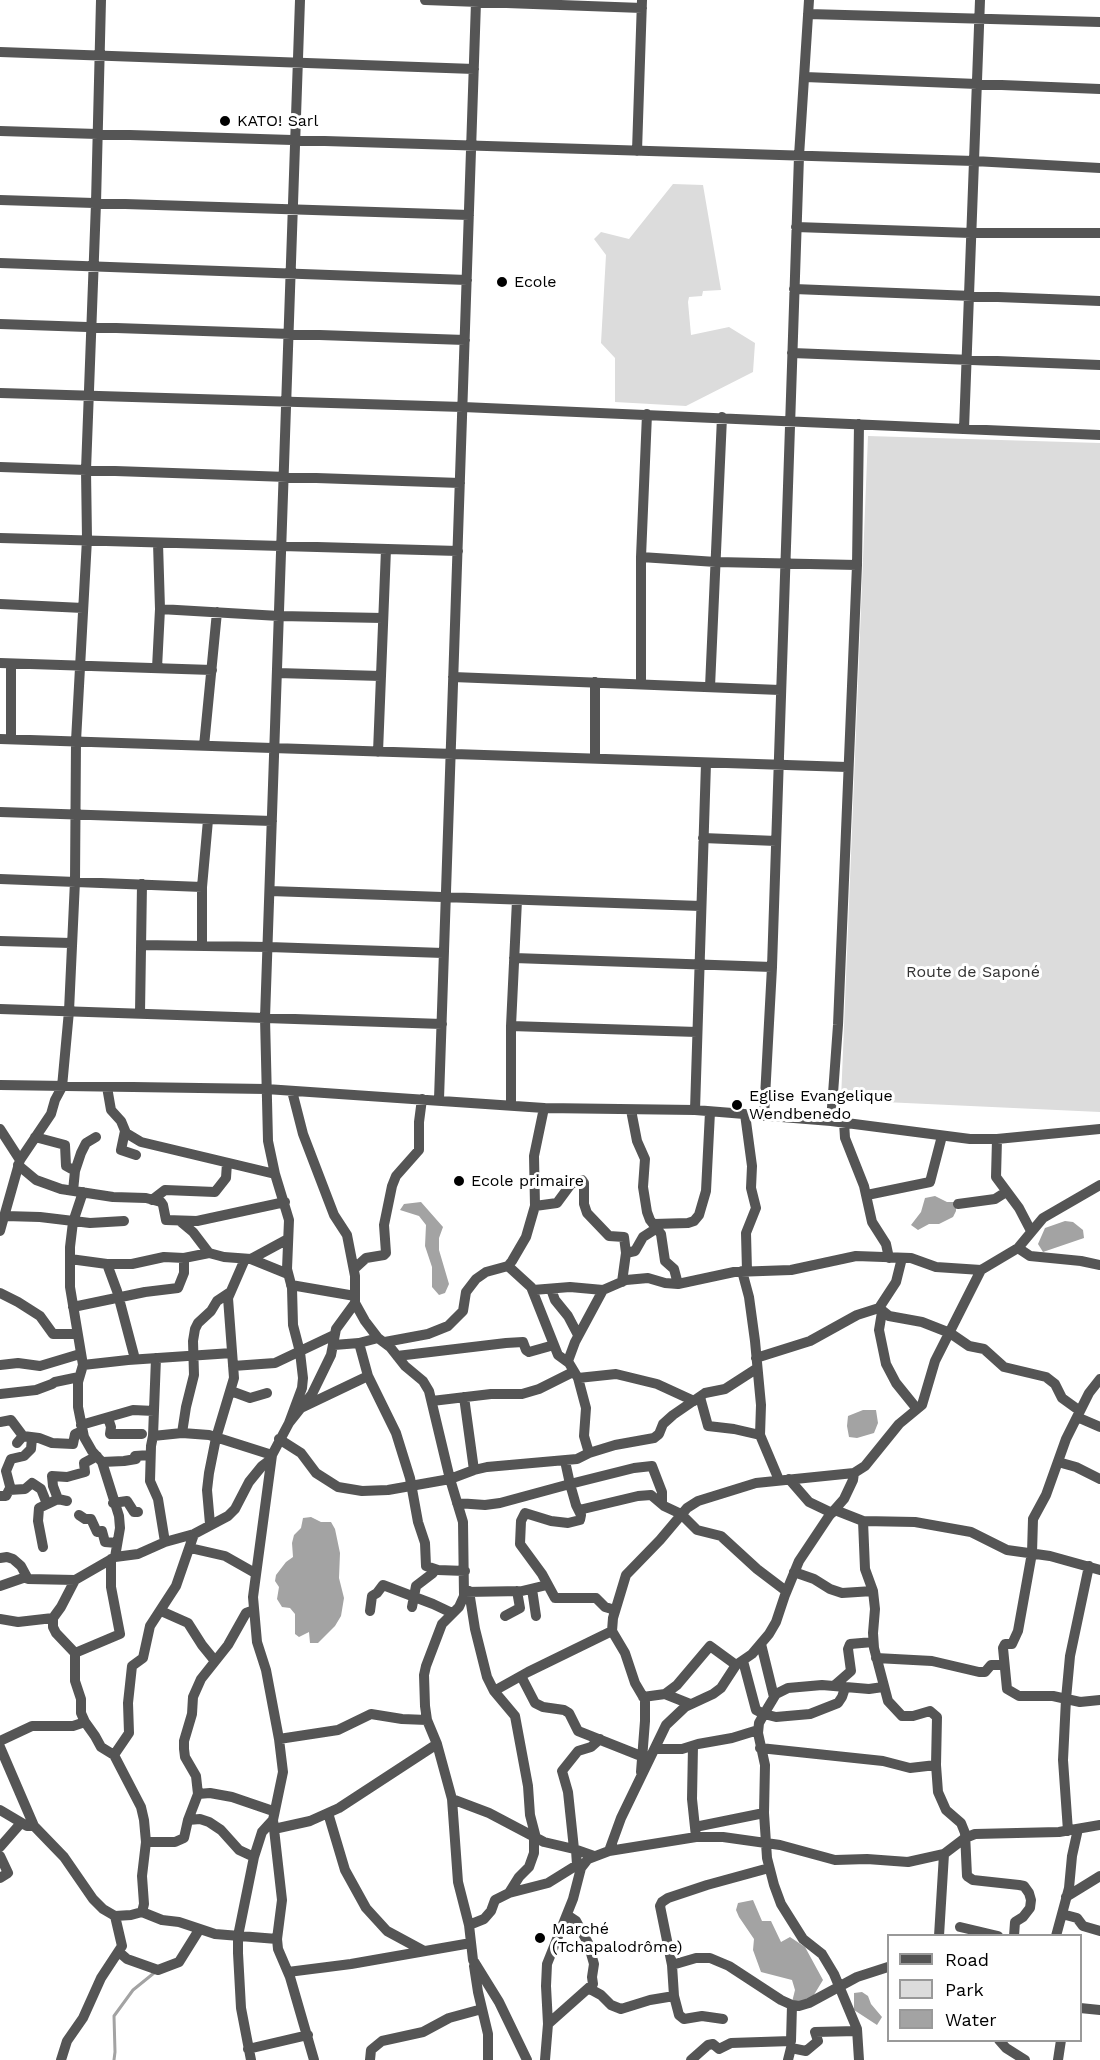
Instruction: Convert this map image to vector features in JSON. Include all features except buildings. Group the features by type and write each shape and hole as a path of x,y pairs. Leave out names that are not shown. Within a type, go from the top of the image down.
{"street":[{"path":"0,1231 19,1163 51,1114 62,1087 69,1011 77,814 76,741 87,539 86,470 101,0"},
{"path":"289,1424 303,1384 300,1352 293,1325 289,1220 268,1141 265,1018 300,0"},
{"path":"425,0 642,4 637,151"},
{"path":"764,1116 772,967 796,227 808,0"},
{"path":"964,429 980,0"},
{"path":"439,1100 476,2"},
{"path":"808,14 1100,22"},
{"path":"0,52 474,69"},
{"path":"804,77 1100,89"},
{"path":"0,131 974,161 1100,168"},
{"path":"0,200 469,215"},
{"path":"796,227 971,233 1100,233"},
{"path":"0,263 467,280"},
{"path":"794,289 1100,301"},
{"path":"0,324 465,340"},
{"path":"792,353 1100,365"},
{"path":"0,393 647,414 1100,435"},
{"path":"641,684 641,557 647,414"},
{"path":"710,687 722,417"},
{"path":"831,1121 838,1025 857,565 860,424"},
{"path":"0,467 460,483"},
{"path":"0,538 458,551"},
{"path":"157,668 160,609 158,543"},
{"path":"378,752 386,549"},
{"path":"641,557 716,562 857,565"},
{"path":"0,604 83,608"},
{"path":"160,609 279,616 383,618"},
{"path":"204,746 217,612"},
{"path":"212,670 5,664 6,739 848,767"},
{"path":"277,673 381,676"},
{"path":"453,677 780,690"},
{"path":"595,682 595,759"},
{"path":"695,1110 706,763"},
{"path":"0,812 272,821"},
{"path":"202,946 202,887 208,820"},
{"path":"703,838 776,841"},
{"path":"0,879 202,887"},
{"path":"140,1013 142,884"},
{"path":"270,891 701,906"},
{"path":"511,1106 511,1026 517,900"},
{"path":"0,941 71,943"},
{"path":"141,945 443,953"},
{"path":"514,958 772,967"},
{"path":"0,1009 442,1024"},
{"path":"511,1026 697,1032"},
{"path":"0,1084 62,1087 266,1089 543,1108 695,1110 844,1122 942,1136 997,1139 1100,1130"},
{"path":"107,1087 109,1108 121,1121 125,1131 122,1150 136,1155"},
{"path":"292,1091 303,1134 334,1215 347,1235 354,1269 355,1299 365,1321 405,1366 423,1380 432,1401 464,1527 462,1543 467,1591 476,1635 486,1673 494,1691 515,1716 528,1786 530,1815 535,1838 532,1862 509,1893"},
{"path":"354,1269 366,1258 384,1256 386,1253 384,1225 392,1186 396,1176 419,1150 418,1122 422,1099"},
{"path":"233,1366 270,1365 334,1340 359,1343 428,1334 448,1326 463,1311 466,1292 476,1279 486,1272 508,1266 526,1237 535,1206 534,1156 543,1108"},
{"path":"631,1110 637,1141 645,1159 643,1187 646,1210 662,1237 665,1261 674,1269 678,1284"},
{"path":"626,1253 635,1251 643,1237 655,1226 688,1224 699,1215 706,1191 710,1112"},
{"path":"745,1114 752,1166 751,1188 756,1208 746,1233 744,1271 761,1405 760,1435 784,1479 809,1502 849,1517 863,1521 901,1521 953,1527 980,1534 1006,1550 1061,1558 1094,1568 1070,1656 1064,1760 1073,1830 1066,1897 1056,1934"},
{"path":"844,1122 845,1138 867,1195 872,1222 886,1244 889,1258"},
{"path":"0,1130 19,1163 36,1180 78,1192 152,1200 163,1204 166,1220 197,1221 285,1202"},
{"path":"125,1131 144,1143 275,1174"},
{"path":"867,1195 930,1182 942,1136"},
{"path":"35,1137 65,1145 66,1166 75,1171"},
{"path":"75,1653 120,1634 111,1587 119,1521 99,1459 92,1452 81,1428 78,1407 83,1365 70,1287 70,1239 78,1192 75,1171 86,1143 96,1137"},
{"path":"997,1139 995,1173 1031,1231"},
{"path":"152,1200 165,1190 215,1192 226,1178 227,1163"},
{"path":"535,1206 556,1203 571,1184 582,1180 585,1186 584,1204 587,1213 609,1236 624,1237 626,1253 622,1282"},
{"path":"640,1776 645,1713 644,1696 634,1683 625,1653 612,1631 615,1610 626,1575 681,1514 698,1501 749,1485 784,1479 821,1478 854,1473 865,1466 899,1424 917,1409 925,1398 935,1361 981,1270 1018,1248 1048,1214 1100,1185"},
{"path":"958,1204 995,1199 1006,1192"},
{"path":"5,1216 40,1217 74,1222 124,1221"},
{"path":"181,1222 193,1232 208,1253"},
{"path":"182,1433 194,1375 193,1341 196,1327 217,1302 229,1293 248,1259 288,1239"},
{"path":"1018,1248 1030,1256 1100,1265"},
{"path":"70,1259 107,1264 132,1264 164,1257 184,1258 208,1253 248,1259 290,1280 355,1299"},
{"path":"533,1290 570,1287 603,1290 622,1282 648,1278 678,1284 744,1271 791,1270 856,1256 914,1259 936,1267 981,1270"},
{"path":"73,1307 145,1292 178,1288 184,1273 184,1258"},
{"path":"902,1258 896,1282 881,1310 879,1330 886,1364 896,1383 917,1409"},
{"path":"107,1264 135,1359"},
{"path":"508,1266 533,1290 554,1346 559,1356 568,1361 575,1375 586,1408 584,1436 589,1453"},
{"path":"551,1289 555,1300 568,1316 578,1335"},
{"path":"568,1361 578,1335 603,1290"},
{"path":"0,1293 40,1316 53,1334 77,1334"},
{"path":"210,1524 208,1482 216,1438 234,1378 229,1293"},
{"path":"314,2060 277,1940 282,1900 274,1820 282,1778 279,1739 266,1670 257,1642 254,1610 255,1574 271,1458 279,1439 303,1407 323,1374 338,1324 355,1299"},
{"path":"279,1439 301,1453 311,1468 321,1477 344,1489 375,1491 450,1479 474,1470 580,1458 589,1453 633,1441 654,1438 668,1419 707,1393 726,1389 756,1364 810,1341 857,1315 881,1310 891,1317 922,1322 950,1333 969,1346 987,1350 1004,1367 1046,1377 1055,1384 1062,1398 1079,1414 1100,1427"},
{"path":"397,1356 506,1343 523,1342 529,1352 554,1346"},
{"path":"359,1343 368,1376 396,1433 412,1484 418,1522 425,1543 426,1566 433,1569 465,1570"},
{"path":"83,1365 194,1354 232,1353"},
{"path":"0,1365 18,1363 40,1366 80,1354"},
{"path":"156,1358 154,1411 148,1435 150,1481 158,1499 165,1542"},
{"path":"432,1401 491,1394 519,1395 575,1375 614,1374 657,1384 697,1399 708,1426 760,1435"},
{"path":"303,1407 368,1376"},
{"path":"0,1394 36,1390 55,1382 80,1377"},
{"path":"1100,1379 1089,1393 1066,1439 1047,1496 1033,1519 1032,1553 1016,1637 1012,1644 1003,1646 1008,1690 1022,1697 1053,1696 1086,1702 1100,1700"},
{"path":"231,1391 250,1398 267,1393"},
{"path":"464,1397 474,1470"},
{"path":"24,1439 73,1444 75,1434 81,1428 133,1410 154,1411"},
{"path":"108,1418 111,1427 110,1434 198,1433 271,1458"},
{"path":"0,1422 11,1420 31,1449 24,1456 10,1459 3,1469 6,1471 10,1490 6,1496 0,1496"},
{"path":"43,1547 38,1521 39,1508 62,1500 53,1486 52,1476 67,1477 85,1472 84,1463 99,1459 124,1461 136,1459 135,1456 150,1455"},
{"path":"0,1586 26,1577 28,1579 75,1580 113,1558 135,1555 165,1542 194,1534 228,1516 235,1509 249,1482 271,1458"},
{"path":"565,1461 580,1520 570,1523 545,1520 527,1514 522,1516 520,1544 557,1599 596,1598 605,1607 615,1610"},
{"path":"1058,1462 1076,1467 1100,1479"},
{"path":"457,1503 484,1505 500,1503 634,1468 652,1466 662,1491 662,1504"},
{"path":"609,1851 640,1776 668,1724 682,1709 721,1688 740,1663 761,1644 776,1622 794,1572 812,1541 846,1496 854,1473"},
{"path":"10,1490 25,1489 32,1483 41,1489 47,1504"},
{"path":"579,1510 645,1495 653,1496 662,1504 681,1514 697,1530 721,1536 757,1569 786,1591"},
{"path":"113,1503 127,1501 134,1512 138,1512"},
{"path":"79,1515 85,1519 92,1519 96,1532 102,1531 105,1542 117,1543"},
{"path":"863,1521 865,1569 873,1591 875,1609 873,1642 888,1701 899,1715 912,1716 930,1712 937,1717 937,1786 941,1801 949,1815 961,1823 965,1838 967,1873 971,1879 996,1884 1019,1885 1027,1890 1031,1900 1030,1908 1021,1919 1015,1922 1014,1934"},
{"path":"114,1755 129,1733 128,1703 132,1666 143,1658 150,1626 176,1586 194,1534"},
{"path":"189,1548 225,1556 255,1574"},
{"path":"0,1558 13,1559 21,1566 26,1577"},
{"path":"413,1602 416,1586 433,1573 433,1569"},
{"path":"794,1572 814,1579 826,1588 842,1593 873,1591"},
{"path":"75,1580 53,1618 54,1630 75,1653 75,1681 85,1722 100,1747 114,1755 141,1807 146,1842 142,1876 144,1904 142,1912"},
{"path":"370,1611 372,1596 383,1585 413,1602 433,1604 452,1613"},
{"path":"467,1591 517,1591 547,1585"},
{"path":"532,1589 536,1616"},
{"path":"467,1591 460,1605 439,1630 424,1675 427,1720 437,1744 452,1798 458,1882 469,1925 473,1960 488,2034 488,2060"},
{"path":"505,1616 520,1608 517,1591"},
{"path":"146,1842 175,1842 185,1835 198,1794 196,1776 185,1757 184,1741 192,1714 193,1696 196,1687 228,1645 246,1613 254,1610"},
{"path":"161,1611 188,1623 216,1661"},
{"path":"0,1619 18,1622 53,1618"},
{"path":"494,1691 612,1631"},
{"path":"665,1694 677,1685 710,1646 740,1663 756,1710 776,1717 810,1714 838,1702 842,1697 840,1686 851,1671 848,1648 850,1644 873,1642"},
{"path":"761,1644 774,1697"},
{"path":"876,1658 932,1661 979,1672 986,1671 991,1665 1004,1665"},
{"path":"521,1676 535,1703 543,1707 566,1711 578,1731 641,1756"},
{"path":"860,2060 857,2031 840,1986 822,1954 803,1939 781,1904 770,1868 766,1843 765,1765 758,1730 774,1697 778,1692 788,1688 840,1686 875,1689 883,1687"},
{"path":"644,1696 665,1694 690,1704"},
{"path":"279,1739 338,1730 371,1714 427,1720"},
{"path":"0,1742 32,1726 73,1726 85,1722"},
{"path":"656,1749 678,1750 758,1730"},
{"path":"585,1861 575,1849 568,1792 562,1772 578,1752 600,1739"},
{"path":"198,1794 210,1793 232,1797 274,1820 310,1821 328,1813 437,1744"},
{"path":"693,1746 692,1798 695,1832"},
{"path":"0,1747 34,1826 64,1857 93,1899 103,1909 115,1916 142,1912 162,1920 179,1922 199,1929 277,1940"},
{"path":"760,1748 883,1761 910,1768 936,1765"},
{"path":"452,1798 489,1813 535,1838 575,1849 585,1861"},
{"path":"0,1810 21,1823 34,1826"},
{"path":"328,1813 345,1870 366,1908 387,1931 424,1951"},
{"path":"469,1925 484,1919 491,1911 495,1900 509,1893 548,1883 585,1861 609,1851 695,1832 764,1813"},
{"path":"188,1820 200,1819 209,1822 221,1830 239,1850 254,1857"},
{"path":"274,1820 262,1832 254,1857 238,1936 240,1991 250,2055 308,2035"},
{"path":"0,1847 21,1823"},
{"path":"695,1832 766,1843 834,1860 867,1858 908,1862 944,1854 965,1838 980,1833 1039,1833 1073,1830 1100,1824"},
{"path":"939,1934 944,1854"},
{"path":"0,1856 8,1873 0,1878"},
{"path":"545,2060 548,2024 547,1964 567,1915 585,1861"},
{"path":"723,2019 702,2016 684,2019 679,2015 660,1906 668,1898 770,1868"},
{"path":"1066,1897 1100,1876"},
{"path":"1062,1914 1077,1918 1083,1926 1100,1931"},
{"path":"548,2024 593,1984 594,1964 588,1943 576,1922 567,1915"},
{"path":"61,2060 67,2041 83,2018 101,1978 122,1946 115,1916"},
{"path":"960,1927 993,1934"},
{"path":"119,1952 127,1959 158,1970 179,1962 199,1929"},
{"path":"288,1972 351,1964 471,1942"},
{"path":"672,1965 696,1958 710,1958 729,1966 792,2006 809,2003 857,1977 887,1967"},
{"path":"473,1960 499,2002 527,2060"},
{"path":"590,1989 601,1995 611,2006 621,2009 650,2000 674,1996"},
{"path":"691,2060 708,2045 713,2044 719,2049 731,2043 791,2041 792,2006"},
{"path":"1082,2008 1100,2010"},
{"path":"370,2060 371,2050 382,2041 423,2032 449,2018 482,2009"},
{"path":"788,2060 791,2048 806,2051 818,2041 815,2032 857,2031"},
{"path":"1001,2042 1025,2060"},
{"path":"1058,2060 1061,2042"}],"green space":[{"path":"673,184 703,185 721,290 703,291 702,296 689,297 691,335 729,327 755,343 753,372 686,406 615,402 615,358 601,343 606,255 594,239 601,232 629,239"},
{"name":"Route de Saponé","path":"868,436 1100,443 1100,1112 841,1100"}],"water":[{"path":"935,1196 947,1202 956,1202 953,1217 918,1230 911,1225 921,1212 925,1198"},
{"path":"421,1202 443,1227 439,1238 439,1250 449,1284 445,1293 439,1295 432,1287 432,1267 425,1246 426,1225 419,1216 400,1210 404,1204"},
{"path":"1065,1221 1073,1222 1083,1230 1084,1238 1043,1252 1038,1244 1045,1228"},
{"path":"863,1410 876,1410 878,1423 874,1433 857,1438 849,1437 848,1416"},
{"path":"311,1517 321,1522 331,1522 335,1529 340,1553 339,1578 344,1598 341,1616 335,1626 318,1643 310,1643 309,1632 299,1637 295,1634 295,1614 290,1608 282,1607 277,1599 279,1587 275,1581 276,1575 293,1557 294,1535 301,1528 303,1518"},
{"path":"753,1900 762,1921 771,1921 781,1942 790,1937 805,1947 823,1980 812,1998 796,2004 792,2002 795,1990 792,1980 761,1972 753,1950 754,1939 736,1910 738,1903"},
{"path":"862,1992 868,1996 871,2004 882,2017 877,2025 854,2010 854,1993"}],"waterway":[{"path":"114,2060 114,2016 133,1990 154,1973"}],"place":[{"name":"KATO! Sarl","path":"225,121"},
{"name":"Ecole","path":"502,282"},
{"name":"Eglise Evangelique Wendbenedo","path":"737,1105"},
{"name":"Ecole primaire","path":"459,1181"},
{"name":"Marché (Tchapalodrôme)","path":"540,1938"}]}
